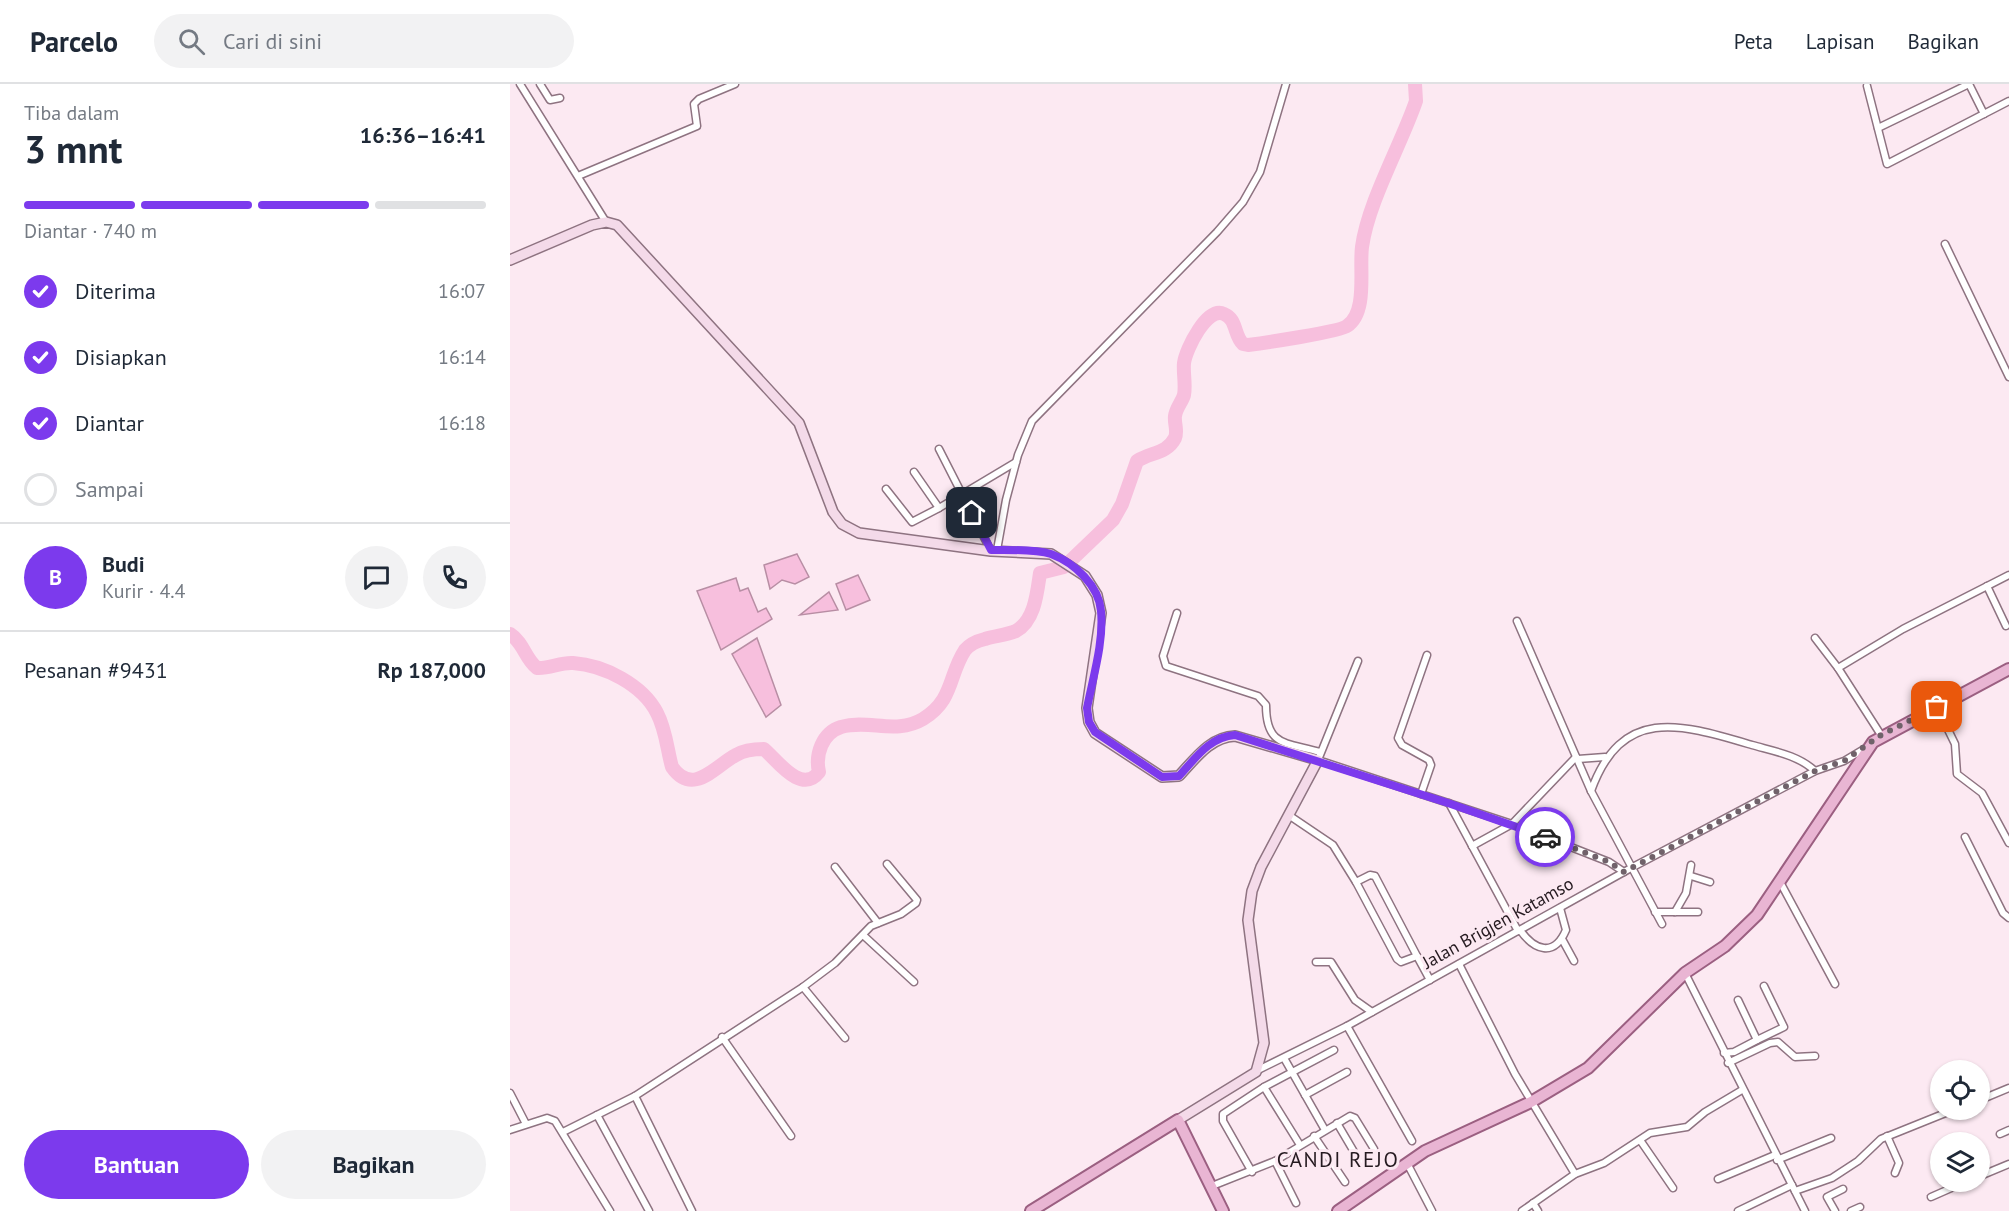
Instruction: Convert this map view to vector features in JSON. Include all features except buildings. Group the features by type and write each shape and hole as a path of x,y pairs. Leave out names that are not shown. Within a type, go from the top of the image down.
{"main road":[{"name":"Jalan Brigjen Katamso","path":"1877,739 2009,669"},
{"path":"1338,1211 1442,1142 1531,1102 1588,1068 1685,973 1725,946 1757,915 1877,739"},
{"path":"1031,1211 1178,1120 1223,1211"}],"street":[{"path":"520,84 606,222"},
{"path":"540,84 550,100 560,98"},
{"path":"578,176 697,126 694,104 724,86 735,84"},
{"path":"994,550 1026,431 1036,416 1217,232 1243,202 1260,172 1286,84"},
{"path":"1878,128 1969,84 1984,114"},
{"path":"1867,86 1887,164 2009,101"},
{"path":"510,260 606,222 614,223 799,423 833,512 842,524 871,536 1051,554 1085,576 1097,595 1101,613 1087,708 1089,722 1095,732 1168,778 1179,776 1211,743 1226,736 1235,735 1319,756"},
{"path":"1945,244 2009,377"},
{"path":"939,449 994,550"},
{"path":"886,489 912,522 1016,462"},
{"path":"914,472 939,508"},
{"path":"1838,668 1903,629 2009,575"},
{"path":"1987,586 2006,626"},
{"path":"1177,613 1163,656 1166,666 1258,696 1266,705 1266,723 1270,733 1279,740 1421,794 1512,824 1609,862 1624,872"},
{"path":"1517,621 1591,791 1662,924"},
{"path":"1815,638 1838,668 1877,739"},
{"path":"1421,794 1431,765 1430,760 1402,745 1398,738 1428,655"},
{"path":"1178,1120 1256,1072 1264,1043 1248,920 1249,904 1261,867 1290,816 1319,756 1358,660"},
{"path":"1937,707 1955,744 1957,774 1982,793 2009,843"},
{"path":"1591,791 1605,757 1638,732 1673,726 1729,738 1801,760 1815,771"},
{"name":"Jalan Brigjen Katamso","path":"1256,1072 1347,1026 1631,868 1815,771 1844,761 1877,739"},
{"path":"1472,846 1512,824 1577,758 1605,757"},
{"path":"1448,803 1519,930 1528,941 1538,948 1556,945 1562,939 1566,923 1560,908"},
{"path":"1290,816 1333,845 1356,882 1397,959 1401,962 1417,956"},
{"path":"1965,837 2003,913 2009,918"},
{"path":"563,1132 635,1096 722,1037 803,987 835,963 878,923 901,914 917,902 887,864"},
{"path":"1675,912 1686,893 1691,876 1691,865"},
{"path":"835,867 878,923"},
{"path":"1356,882 1370,875 1375,876 1430,980"},
{"path":"1691,876 1710,882"},
{"path":"1780,882 1835,984"},
{"path":"1655,912 1698,912"},
{"path":"863,935 914,982"},
{"path":"1562,939 1574,961"},
{"path":"1316,962 1331,962 1355,1000 1372,1012"},
{"path":"1459,964 1531,1102 1575,1174"},
{"path":"1685,973 1776,1158 1805,1211"},
{"path":"1724,1053 1734,1052 1784,1027 1764,986"},
{"path":"803,987 845,1038"},
{"path":"1738,1000 1758,1040"},
{"path":"1347,1026 1412,1141"},
{"path":"722,1037 791,1136"},
{"path":"1728,1062 1770,1043 1778,1042 1795,1057 1815,1056"},
{"path":"1252,1172 1222,1116 1264,1087 1334,1050"},
{"path":"1284,1058 1325,1130"},
{"path":"1305,1095 1347,1072"},
{"path":"1264,1087 1300,1145"},
{"path":"1990,1096 2009,1088"},
{"path":"1522,1211 1575,1174 1604,1163 1656,1131 1686,1127 1705,1112 1742,1090"},
{"path":"510,1093 526,1124"},
{"path":"635,1096 692,1211"},
{"path":"597,1115 649,1211"},
{"path":"1212,1186 1275,1161 1348,1117 1354,1117 1374,1149"},
{"path":"510,1130 552,1118 563,1132 610,1211"},
{"path":"1738,1211 1794,1188 1832,1178 1887,1136 1930,1119"},
{"path":"1337,1123 1360,1162"},
{"path":"2000,1134 2009,1130"},
{"path":"1314,1136 1345,1182"},
{"path":"1887,1136 1899,1163 1895,1173"},
{"path":"1718,1179 1831,1138"},
{"path":"1640,1140 1673,1188"},
{"path":"1275,1161 1296,1203"},
{"path":"1990,1172 2009,1164"},
{"path":"1408,1165 1432,1211"},
{"path":"1835,1211 1827,1197 1843,1189"},
{"path":"1931,1197 1942,1192"},
{"path":"1533,1203 1538,1211"},
{"path":"1851,1211 1860,1207"}],"shaded area":[{"path":"797,554 809,577 795,584 782,580 770,589 764,565"},
{"path":"858,575 870,600 846,610 836,584"},
{"path":"736,578 740,591 748,588 758,612 766,608 772,619 721,650 697,591"},
{"path":"829,592 838,610 800,615"},
{"path":"757,638 781,705 766,717 732,654"}],"waterway":[{"path":"510,634 537,668 568,663 585,665 610,672 632,685 651,703 660,719 672,767 680,776 688,779 704,776 742,752 764,749 782,767 797,778 805,780 819,772 818,759 821,745 834,730 851,725 903,726 923,719 933,712 945,696 965,650 976,642 1016,631 1022,626 1034,605 1040,573 1064,567 1113,520 1122,504 1137,461 1163,450 1172,443 1176,435 1176,413 1184,395 1184,363 1193,339 1204,322 1217,313 1228,316 1240,341 1248,345 1330,331 1347,326 1354,319 1360,301 1361,256 1365,230 1416,101 1415,84"}],"way so far":[{"path":"1545,837 1609,862 1624,872 1815,771 1844,761 1861,752 1881,735 1937,707"}],"district":[{"name":"CANDI REJO","path":"1338,1160"}],"route":[{"path":"972,513 991,550 1051,554 1085,576 1092,585 1100,604 1101,623 1087,708 1089,722 1095,732 1162,777 1179,776 1211,743 1226,736 1235,735 1318,760 1545,837"}]}
